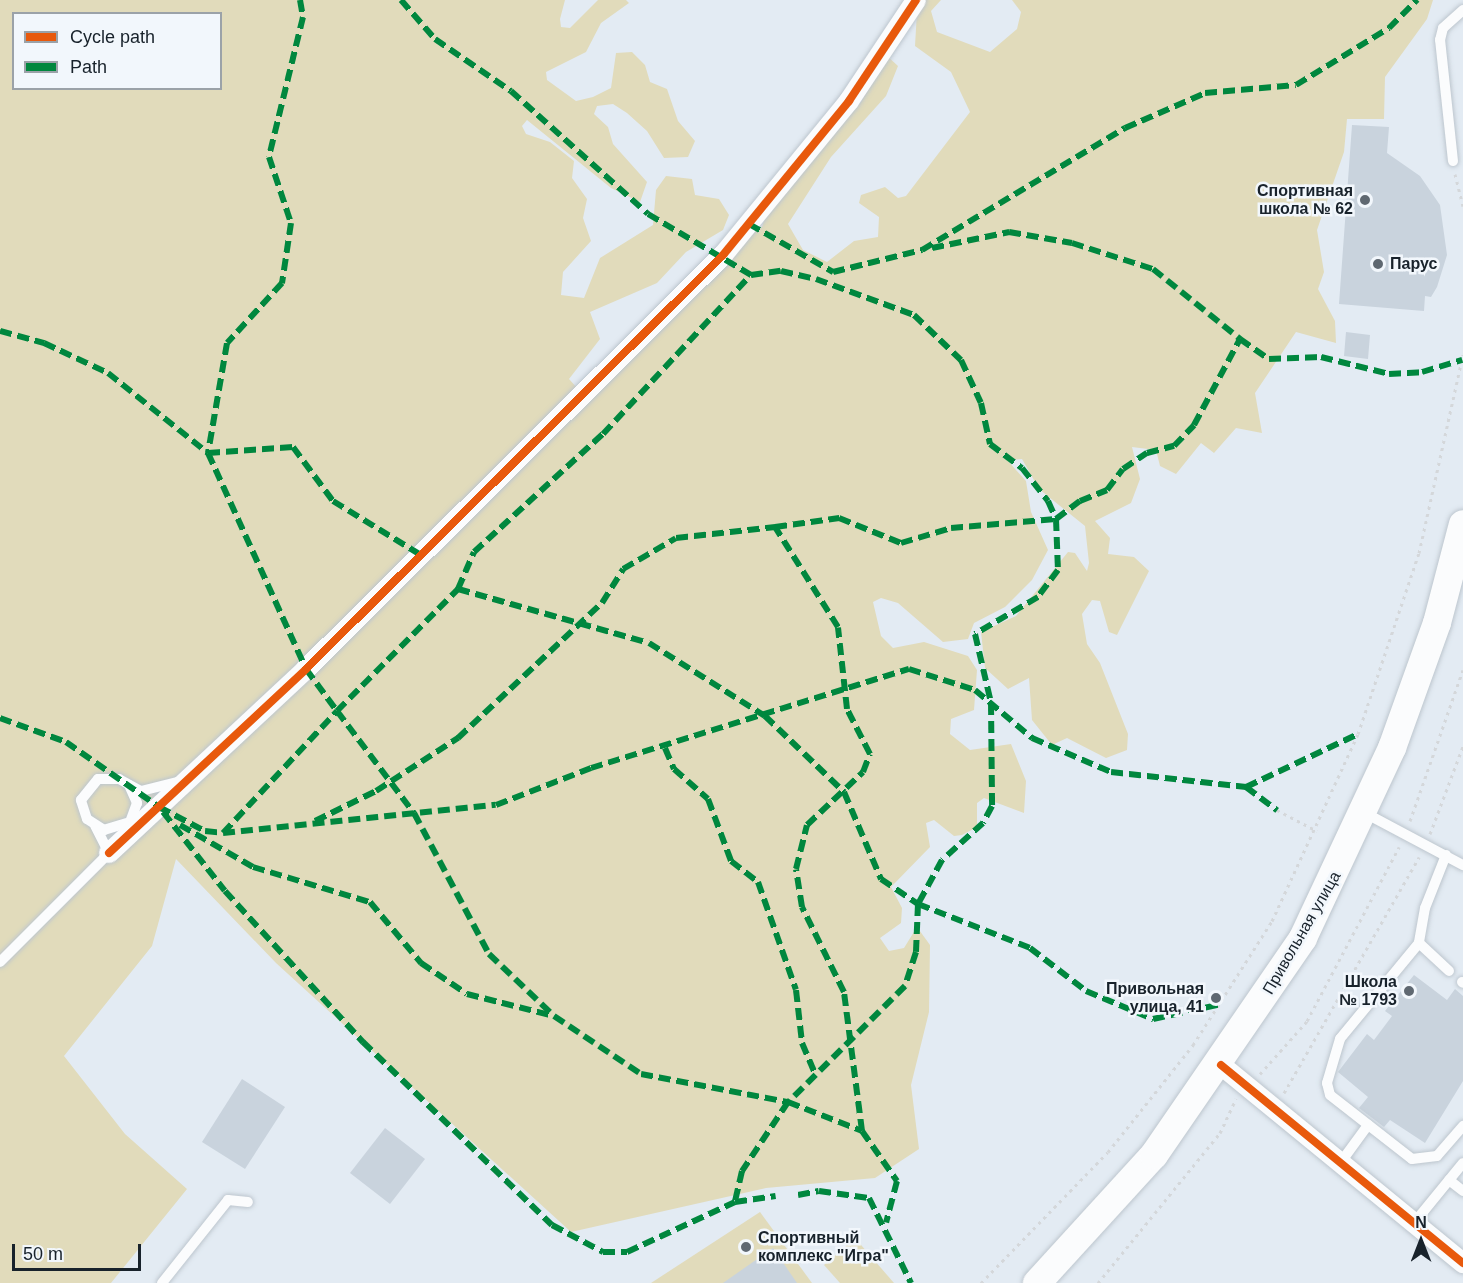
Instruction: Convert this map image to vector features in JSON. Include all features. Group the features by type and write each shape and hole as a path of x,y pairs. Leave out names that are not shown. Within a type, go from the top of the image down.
{"main road":[{"name":"Привольная улица","path":"1037,1283 1154,1155 1221,1065 1303,938 1365,813 1459,561 1463,524"}],"street":[{"path":"110,854 195,771 306,669 723,255 849,101 916,0"},
{"path":"1221,1065 1463,1263"}],"lane":[{"path":"1453,161 1440,39 1443,28 1463,10"},
{"path":"0,962 110,854 94,826 82,812 81,800 90,784 107,777 129,785 157,790 195,771"},
{"path":"94,826 120,828 130,822 138,803 129,785"},
{"path":"1365,813 1463,865"},
{"path":"1446,855 1419,943 1340,1039 1329,1061 1330,1095 1412,1159 1424,1160 1437,1156 1463,1126"},
{"path":"1419,943 1449,970"},
{"path":"1341,1162 1368,1125"},
{"path":"1414,1222 1463,1163"},
{"path":"1449,1180 1463,1191"},
{"path":"162,1283 228,1200 248,1202"}],"path":[{"path":"1453,161 1463,206"},
{"path":"981,1283 1108,1152 1193,1045 1272,921 1317,831 1358,734 1419,553 1463,354"},
{"path":"1259,1073 1307,1021 1405,835 1463,670"},
{"path":"1275,1107 1323,1031 1426,844 1463,746"},
{"path":"1277,810 1317,831"},
{"path":"1098,1283 1220,1133 1239,1095"}],"shaded area":[{"path":"0,0 565,0 560,19 561,27 570,28 598,0 626,0 629,3 601,23 586,52 546,72 547,80 576,101 593,97 611,88 616,53 632,52 645,65 650,82 667,89 678,121 695,141 688,157 664,158 647,131 627,113 613,104 597,106 594,114 608,127 613,144 647,182 640,202 611,188 527,120 522,126 526,134 550,142 574,161 572,178 587,199 583,218 591,241 563,272 561,295 584,298 600,258 653,225 656,190 666,176 692,179 695,195 719,199 729,215 723,230 686,252 657,283 590,312 600,339 569,379 579,390 746,233 762,227 767,211 861,102 886,55 898,66 886,96 831,157 788,224 803,250 827,262 854,241 878,237 879,217 859,203 861,195 885,187 898,198 906,196 970,112 951,72 915,46 917,11 924,0 941,0 931,11 937,32 990,52 1017,29 1021,12 1012,0 1433,0 1427,19 1385,77 1384,119 1347,119 1344,152 1317,230 1324,272 1318,289 1335,321 1336,343 1296,332 1255,393 1262,433 1236,428 1214,453 1201,443 1176,474 1160,466 1156,450 1132,447 1140,479 1131,503 1095,521 1110,538 1108,554 1134,557 1149,571 1117,635 1109,632 1100,601 1092,600 1082,614 1087,644 1100,663 1128,734 1127,750 1106,758 1067,738 1052,745 1032,720 1029,678 1008,689 985,668 981,632 1016,616 1068,552 1075,553 1087,571 1089,563 1085,526 1039,489 1022,459 1007,460 1026,481 1031,512 1048,550 1032,580 1005,607 974,623 968,639 943,642 898,603 881,598 873,602 881,636 893,648 924,642 968,656 977,670 974,710 951,719 950,734 970,750 1011,744 1026,781 1024,813 984,798 977,803 977,827 962,835 954,836 934,820 926,823 930,847 891,887 902,908 901,923 880,938 889,951 904,948 917,927 930,945 929,1012 911,1085 919,1149 875,1178 766,1188 571,1232 276,963 176,859 152,946 64,1056 125,1134 187,1189 111,1283 0,1283"},
{"name":"Спортивный комплекс \"Игра\"","path":"760,1212 812,1283 651,1283"},
{"path":"855,1238 894,1283 840,1283 824,1265"}],"building":[{"name":"Спортивная школа № 62","path":"1352,125 1389,127 1387,153 1420,176 1440,205 1447,255 1437,287 1431,297 1425,296 1424,311 1339,304"},
{"path":"1346,332 1370,335 1368,359 1344,356"},
{"path":"1414,975 1447,1000 1455,989 1463,996 1463,1081 1425,1143 1390,1120 1384,1127 1359,1108 1368,1097 1338,1072 1367,1034 1374,1040 1392,1016 1385,1011"},
{"path":"242,1079 285,1107 245,1169 202,1142"},
{"path":"385,1128 425,1159 390,1204 350,1173"},
{"path":"773,1248 797,1283 723,1283"}],"marked path":[{"path":"300,0 303,17 269,157 291,223 282,283 227,343 208,453 306,669 337,711 458,589 649,643 765,716 844,792 881,879 918,904 1030,948 1086,991 1153,1019 1222,1004"},
{"path":"401,0 435,39 511,91 648,214 751,275"},
{"path":"749,224 833,272 922,250 1125,128 1205,93 1296,85 1389,28 1417,0"},
{"path":"932,248 1009,232 1072,243 1153,269 1240,339"},
{"path":"458,589 474,552 603,434 751,275 781,271 816,279 914,315 961,360 981,403 990,444 1022,468 1048,501 1056,519 1058,570 1038,597 975,634 991,703 992,806 983,823 942,860 918,904 916,952 905,986 788,1102 742,1171 735,1202"},
{"path":"0,331 44,343 108,373 208,453 293,447 333,501 419,554"},
{"path":"862,1131 844,992 802,907 796,869 807,825 863,772 870,754 847,709 838,627 775,527 839,518 901,543 951,528 1056,519 1080,501 1107,490 1123,469 1147,453 1174,446 1194,425 1240,339 1269,359 1321,357 1389,374 1422,372 1462,360"},
{"path":"315,821 376,791 458,738 602,603 623,569 676,538 775,527"},
{"path":"159,807 205,831 223,833 496,805 591,768 909,669 975,690 1032,738 1111,772 1246,787 1358,734"},
{"path":"223,833 337,711 414,813 489,954 554,1016"},
{"path":"0,718 66,742 162,809"},
{"path":"665,748 674,769 708,799 731,861 758,882 796,990 802,1043 815,1074"},
{"path":"1246,787 1277,810"},
{"path":"163,812 225,891 363,1042 552,1225 603,1252 627,1252 735,1202 776,1196"},
{"path":"180,825 253,867 370,902 421,963 467,994 554,1016 641,1074 788,1102 862,1131 897,1181 886,1223"},
{"path":"798,1195 819,1191 869,1198 911,1283"}],"cycle path":[{"path":"109,853 306,669 723,255 849,101 916,0"},
{"path":"1221,1065 1463,1263"}],"place":[{"name":"Спортивная школа № 62","path":"1365,200"},
{"name":"Парус","path":"1378,264"},
{"name":"Школа № 1793","path":"1409,991"},
{"name":"Привольная улица, 41","path":"1216,998"},
{"name":"Спортивный комплекс \"Игра\"","path":"746,1247"}]}
